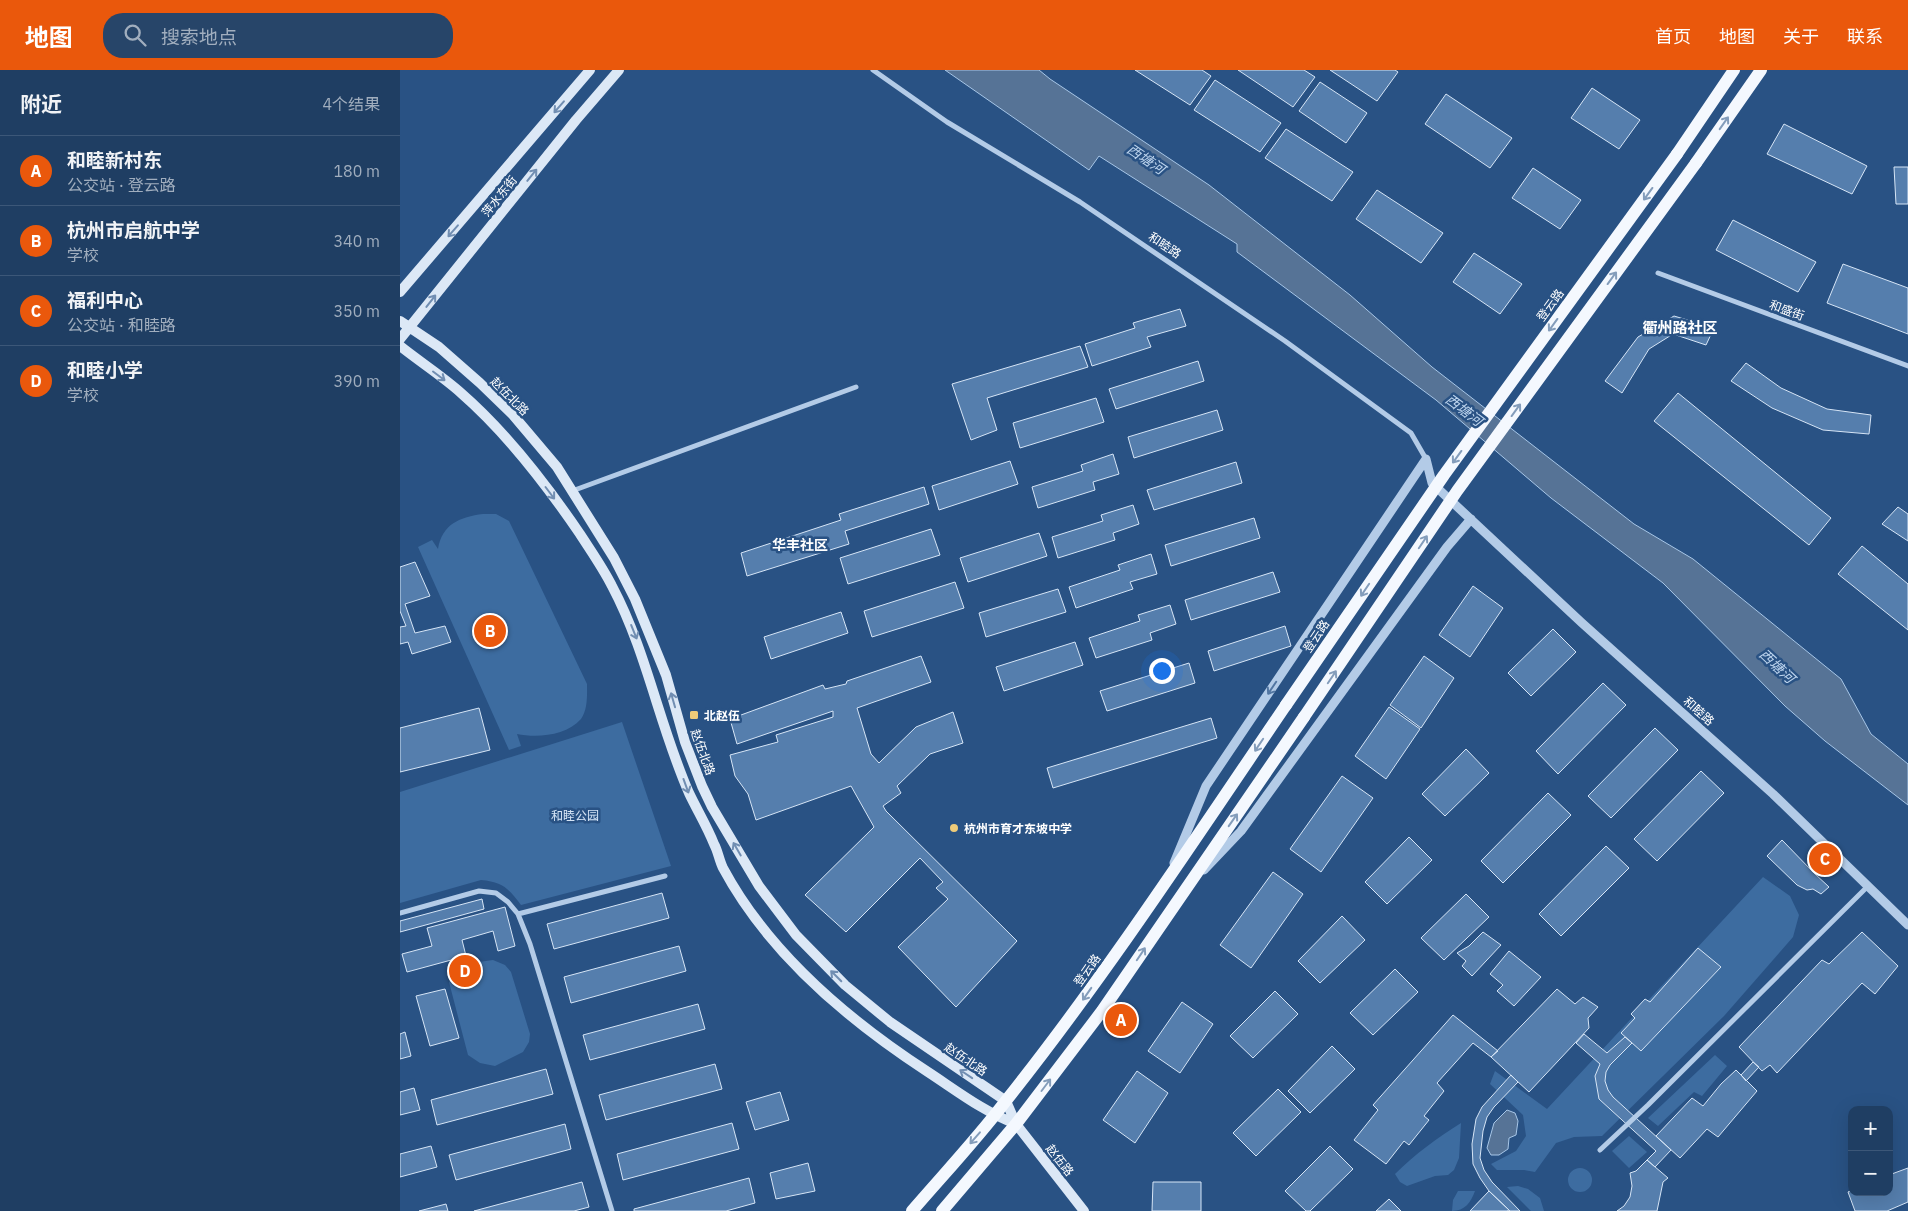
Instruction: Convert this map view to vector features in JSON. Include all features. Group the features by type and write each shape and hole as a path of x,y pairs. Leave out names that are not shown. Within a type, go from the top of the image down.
{"main road":[{"name":"萍水东街","path":"400,292 590,70"},
{"name":"萍水东街","path":"400,339 576,120 619,70"},
{"name":"登云路","path":"912,1211 994,1116 1078,1007 1444,475 1677,154 1734,70"},
{"path":"942,1211 1016,1124 1102,1011 1304,718 1457,491 1696,163 1761,70"},
{"name":"赵伍北路","path":"400,321 439,347 480,383 513,415 557,467 614,558 635,599 666,675 685,742 702,786 759,886 796,935 845,985 890,1022 1006,1101"},
{"path":"400,346 461,393 495,426 540,479 611,584 630,623 689,792 714,844 722,866 764,928 797,966 850,1016 886,1044 994,1116 1016,1124"},
{"name":"赵伍路","path":"1006,1101 1016,1124 1084,1211"}],"street":[{"name":"和睦路","path":"873,70 947,122 1080,202 1285,341 1410,433 1426,459 1432,483 1589,629 1773,794 1908,925"},
{"name":"和盛街","path":"1658,273 1908,366"},
{"path":"572,491 856,387"},
{"path":"1167,880 1206,786 1426,459"},
{"path":"1182,893 1241,831 1447,547 1471,520"},
{"path":"518,914 665,876"},
{"path":"1600,1150 1648,1105 1868,886"},
{"path":"400,913 479,891 496,893 508,902 518,914 530,944 612,1211"}],"green space":[{"path":"496,514 509,521 587,684 585,711 575,725 551,734 533,736 517,734 521,746 509,750 418,547 432,540 438,549 443,533 453,523 467,517"},
{"name":"和睦公园","path":"622,722 671,866 521,905 500,884 481,880 400,903 400,792"},
{"path":"1763,877 1790,896 1799,915 1793,937 1724,1016 1602,1136 1574,1137 1556,1143 1535,1172 1497,1170 1491,1164 1516,1151 1526,1136 1523,1115 1490,1084 1495,1071 1547,1109"},
{"path":"493,960 505,965 511,972 530,1034 529,1042 523,1052 495,1066 480,1063 468,1055 449,982 465,964"},
{"path":"1715,1055 1727,1066 1702,1096 1694,1092 1658,1126 1648,1118"},
{"path":"1461,1123 1459,1158 1454,1170 1448,1175 1435,1176 1407,1186 1400,1182 1395,1174 1426,1147"},
{"path":"1629,1136 1647,1152 1629,1168 1612,1151"},
{"path":"1580,1168 1588,1172 1592,1180 1588,1188 1580,1192 1572,1188 1568,1180 1572,1172"},
{"path":"1518,1186 1528,1189 1540,1198 1544,1211 1531,1211 1507,1187"},
{"path":"1458,1191 1475,1191 1472,1199 1464,1208 1452,1211 1453,1200"}],"water":[{"name":"西塘河","path":"945,70 1039,70 1209,185 1350,295 1432,367 1634,524 1693,559 1841,679 1871,734 1908,764 1908,805 1825,741 1785,706 1663,583 1551,498 1436,400 1237,252 1237,244 1099,156 1089,170"},
{"path":"1507,1110 1515,1113 1518,1121 1516,1135 1509,1138 1508,1149 1499,1155 1491,1155 1487,1148 1494,1123"}],"building":[{"path":"1135,70 1202,70 1211,76 1190,105"},
{"path":"1238,70 1304,70 1315,77 1293,107"},
{"path":"1330,70 1395,70 1398,72 1377,101"},
{"path":"1215,80 1281,123 1260,152 1194,110"},
{"path":"1320,82 1367,113 1346,143 1299,111"},
{"path":"1592,88 1640,120 1619,149 1571,118"},
{"path":"1446,94 1512,138 1490,168 1425,124"},
{"path":"1784,124 1867,166 1852,194 1767,154"},
{"path":"1286,129 1353,172 1332,201 1265,158"},
{"path":"1894,167 1908,167 1908,204 1896,204"},
{"path":"1533,168 1581,200 1560,229 1512,198"},
{"path":"1377,190 1443,233 1421,263 1356,219"},
{"path":"1733,220 1816,262 1798,292 1716,250"},
{"path":"1474,253 1522,284 1500,314 1453,282"},
{"path":"1843,264 1908,288 1908,334 1827,303"},
{"path":"1180,309 1186,326 1147,337 1151,347 1092,366 1085,344 1135,328 1133,323"},
{"path":"1674,316 1714,328 1706,345 1673,334 1649,349 1622,393 1605,381 1638,337"},
{"path":"1080,346 1088,367 987,398 997,430 971,440 952,384"},
{"path":"1198,361 1204,381 1116,409 1109,389"},
{"path":"1746,363 1781,388 1827,409 1871,415 1869,434 1823,430 1772,408 1731,381"},
{"path":"1678,393 1831,518 1809,545 1654,421"},
{"path":"1096,398 1104,422 1020,448 1013,423"},
{"path":"1217,410 1223,430 1134,458 1128,437"},
{"path":"1113,454 1119,474 1093,482 1095,490 1038,508 1032,487 1083,471 1081,465"},
{"path":"1010,461 1018,484 939,510 932,486"},
{"path":"1236,462 1242,483 1154,510 1147,490"},
{"path":"924,487 929,504 845,531 849,544 747,576 741,553 841,520 839,514"},
{"path":"1133,505 1139,524 1113,533 1115,540 1058,558 1052,537 1103,521 1101,515"},
{"path":"1898,507 1908,514 1908,541 1882,524"},
{"path":"1254,518 1260,538 1171,566 1165,545"},
{"path":"931,529 940,555 848,584 840,558"},
{"path":"1039,533 1047,556 968,582 960,558"},
{"path":"1862,546 1908,584 1908,630 1838,574"},
{"path":"1151,554 1157,574 1130,582 1133,589 1076,608 1069,587 1120,570 1118,565"},
{"path":"415,562 430,596 405,604 415,633 445,626 451,642 412,654 408,642 400,644 400,627 406,626 400,611 400,567"},
{"path":"1273,572 1280,592 1191,620 1185,600"},
{"path":"955,582 964,608 872,637 864,611"},
{"path":"1473,586 1503,608 1470,657 1439,635"},
{"path":"1058,589 1066,612 986,637 979,613"},
{"path":"1170,605 1176,624 1150,633 1152,640 1096,658 1089,638 1140,621 1138,615"},
{"path":"841,612 848,633 771,659 764,637"},
{"path":"1285,626 1291,646 1214,671 1208,651"},
{"path":"1553,629 1576,652 1531,696 1508,673"},
{"path":"1075,642 1083,665 1004,691 996,667"},
{"path":"921,656 931,682 857,708 871,754 879,763 916,727 953,712 963,743 930,754 897,786 901,793 883,806 1017,941 956,1007 898,947 948,899 936,888 943,882 920,858 846,932 805,895 874,827 851,786 756,820 748,794 735,776 730,755 778,742 776,735 833,717 833,711 737,744 730,719 823,685 825,689 846,684 847,681"},
{"path":"1424,656 1454,678 1421,728 1390,705"},
{"path":"1189,663 1195,683 1107,711 1100,691"},
{"path":"1603,683 1626,705 1558,774 1536,751"},
{"path":"1389,707 1420,729 1386,779 1355,756"},
{"path":"479,708 490,750 400,772 400,728"},
{"path":"1211,718 1217,738 1053,788 1047,768"},
{"path":"1655,728 1678,750 1611,818 1588,796"},
{"path":"1466,749 1489,773 1445,816 1422,794"},
{"path":"1701,771 1724,793 1657,861 1634,839"},
{"path":"1342,776 1373,798 1321,872 1290,849"},
{"path":"1548,793 1571,815 1503,883 1481,861"},
{"path":"1409,837 1432,860 1387,904 1365,882"},
{"path":"1782,840 1829,887 1821,894 1813,889 1807,890 1797,885 1767,856"},
{"path":"1606,846 1629,868 1561,936 1539,914"},
{"path":"1273,872 1303,894 1251,968 1220,945"},
{"path":"662,893 669,918 554,949 547,924"},
{"path":"1466,894 1489,917 1444,960 1421,938"},
{"path":"482,899 484,909 400,932 400,921"},
{"path":"505,907 515,946 498,951 493,931 462,940 466,956 407,972 402,954 432,946 427,928"},
{"path":"1342,916 1365,940 1320,983 1298,961"},
{"path":"1483,932 1501,945 1472,976 1462,966 1466,961 1457,953 1469,946"},
{"path":"1862,932 1898,966 1875,994 1862,983 1777,1073 1770,1065 1762,1071 1739,1047 1822,960 1829,964"},
{"path":"679,946 686,971 571,1003 564,977"},
{"path":"1698,948 1721,967 1641,1051 1621,1033 1635,1018 1631,1014 1645,999 1650,1002"},
{"path":"1509,951 1541,977 1514,1006 1497,991 1503,985 1490,974"},
{"path":"1395,969 1418,992 1373,1035 1350,1013"},
{"path":"445,989 459,1038 430,1046 416,996"},
{"path":"1557,989 1575,1004 1583,997 1598,1007 1588,1018 1589,1028 1529,1092 1491,1057"},
{"path":"1275,991 1298,1014 1253,1058 1230,1036"},
{"path":"1182,1002 1213,1024 1180,1073 1148,1051"},
{"path":"698,1004 705,1029 590,1060 583,1035"},
{"path":"1453,1015 1498,1051 1491,1057 1473,1043 1437,1083 1444,1091 1424,1116 1429,1120 1409,1145 1404,1141 1386,1164 1354,1140 1378,1110 1373,1105"},
{"path":"405,1032 411,1056 400,1059 400,1034"},
{"path":"1584,1034 1607,1053 1625,1037 1632,1043 1610,1065 1606,1072 1605,1081 1613,1097 1671,1150 1655,1167 1647,1160 1656,1151 1599,1099 1595,1076 1600,1064 1576,1043"},
{"path":"1332,1046 1355,1069 1310,1113 1288,1091"},
{"path":"1753,1062 1759,1067 1746,1081 1741,1075"},
{"path":"715,1064 722,1089 606,1120 599,1095"},
{"path":"546,1069 553,1094 437,1125 431,1100"},
{"path":"1736,1070 1757,1091 1718,1137 1707,1129 1680,1158 1656,1136 1692,1098 1703,1106 1721,1084"},
{"path":"1137,1071 1168,1093 1135,1143 1103,1120"},
{"path":"1511,1075 1518,1082 1487,1117 1483,1131 1480,1158 1484,1170 1492,1182 1520,1211 1510,1211 1489,1191 1473,1164 1472,1144 1476,1119 1482,1107"},
{"path":"414,1088 420,1110 400,1115 400,1092"},
{"path":"1278,1089 1301,1112 1256,1156 1233,1133"},
{"path":"780,1092 789,1120 755,1130 746,1102"},
{"path":"732,1123 739,1149 623,1180 617,1154"},
{"path":"565,1124 571,1149 456,1180 449,1155"},
{"path":"431,1146 437,1167 400,1177 400,1154"},
{"path":"1330,1146 1353,1169 1310,1211 1306,1211 1285,1191"},
{"path":"1647,1160 1668,1178 1663,1182 1657,1211 1617,1211 1624,1206 1630,1197 1632,1186 1630,1173 1636,1171"},
{"path":"808,1163 815,1191 776,1199 770,1173"},
{"path":"1908,1168 1908,1202 1887,1211 1855,1211 1849,1196 1893,1196 1893,1174"},
{"path":"749,1178 755,1203 726,1211 634,1211 634,1209"},
{"path":"582,1182 589,1207 574,1211 474,1211"},
{"path":"1153,1182 1201,1182 1201,1211 1152,1211"},
{"path":"1489,1191 1509,1210 1470,1211"},
{"path":"1389,1199 1401,1211 1376,1211"},
{"path":"446,1204 448,1211 419,1211"}],"place":[{"name":"杭州市启航中学","path":"490,631"},
{"name":"北赵伍","path":"694,715"},
{"name":"杭州市育才东坡中学","path":"954,828"},
{"name":"福利中心","path":"1825,859"},
{"name":"和睦小学","path":"465,971"},
{"name":"和睦新村东","path":"1121,1020"}],"district":[{"name":"衢州路社区","path":"1680,327"},
{"name":"华丰社区","path":"800,545"}]}
